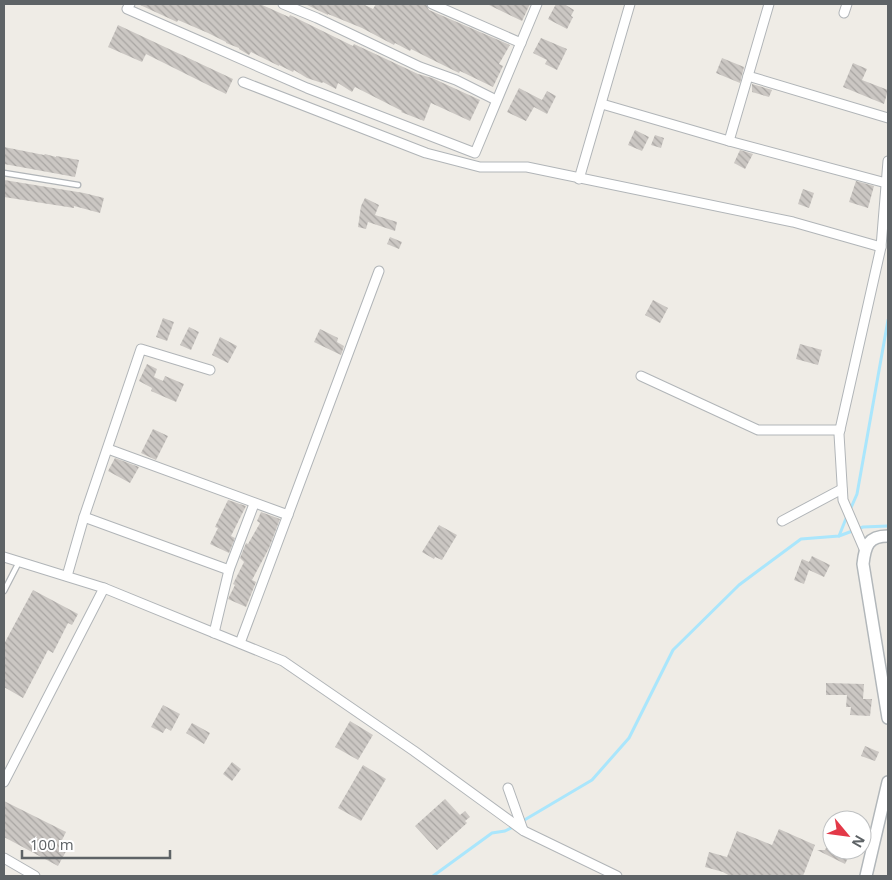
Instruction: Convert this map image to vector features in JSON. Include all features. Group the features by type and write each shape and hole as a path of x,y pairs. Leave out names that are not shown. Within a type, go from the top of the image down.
{"main road":[{"path":"888,536 878,536 870,541 865,551 863,564 888,718"},
{"path":"866,876 888,782"}],"street":[{"path":"130,4 128,10 307,88 474,153 537,4"},
{"path":"283,4 317,18 420,68 456,80 496,100"},
{"path":"432,4 521,43"},
{"path":"579,179 630,4"},
{"path":"728,141 769,4"},
{"path":"844,13 847,4"},
{"path":"748,76 888,118"},
{"path":"243,82 426,153 480,167 527,167 793,222 881,247"},
{"path":"602,104 728,141 886,183"},
{"path":"865,551 843,500 840,430 881,247 888,161"},
{"path":"240,643 379,271"},
{"path":"67,576 84,517 142,349 210,370"},
{"path":"641,376 758,430 840,430"},
{"path":"108,449 288,515"},
{"path":"782,521 842,489"},
{"path":"214,633 229,570 254,504"},
{"path":"84,517 229,570"},
{"path":"4,557 104,588 283,660 414,751 523,831 617,876"},
{"path":"4,782 104,588"},
{"path":"508,788 523,831"},
{"path":"4,858 35,876"}],"lane":[{"path":"4,173 78,185"},
{"path":"4,591 19,562"}],"building":[{"path":"138,4 260,4 289,17 290,15 353,46 354,44 480,100 470,121 431,103 424,121 401,112 355,87 352,92 338,83 336,89 323,82 307,78 294,70 293,72 251,52 249,55 208,33 178,20 177,22"},
{"path":"305,4 363,4 373,9 376,4 426,4 429,10 510,45 499,64 503,66 493,87 460,71 459,73 411,49 410,51 395,43 394,45 362,28"},
{"path":"487,4 530,4 522,21"},
{"path":"556,4 564,4 574,10 567,29 548,19"},
{"path":"118,25 233,79 226,94 146,54 142,62 108,47"},
{"path":"541,38 567,49 557,70 545,64 547,60 533,53"},
{"path":"722,58 744,67 740,83 716,73"},
{"path":"853,63 867,69 862,80 888,90 884,104 843,87"},
{"path":"752,84 772,90 769,97 752,92"},
{"path":"519,88 542,100 547,91 556,96 547,114 534,107 526,121 507,112"},
{"path":"635,130 649,137 642,151 628,145"},
{"path":"655,135 664,138 661,148 651,145"},
{"path":"4,147 79,160 75,177 4,164"},
{"path":"740,150 753,154 745,169 734,163"},
{"path":"4,180 104,198 100,213 74,206 74,208 4,197"},
{"path":"856,181 874,186 868,208 849,202"},
{"path":"803,189 814,193 809,208 798,204"},
{"path":"365,198 379,205 375,215 397,222 395,231 368,222 366,229 358,227 361,206"},
{"path":"390,237 402,242 399,249 387,244"},
{"path":"653,300 668,308 660,323 645,315"},
{"path":"163,318 174,322 167,341 156,337"},
{"path":"189,327 199,332 191,350 180,345"},
{"path":"320,329 338,338 337,342 344,346 341,355 314,342"},
{"path":"220,337 237,346 228,363 212,355"},
{"path":"800,344 822,350 818,365 796,359"},
{"path":"147,364 157,369 154,377 163,381 165,376 184,384 176,402 151,391 152,388 139,381"},
{"path":"153,429 168,436 156,460 141,453"},
{"path":"115,458 139,467 130,483 108,471"},
{"path":"228,500 246,506 231,536 235,538 229,553 210,544 218,528 215,527"},
{"path":"261,512 280,519 269,548 252,580 256,582 246,607 228,599 244,562 240,558 246,543 248,544 260,523 257,521"},
{"path":"439,525 457,535 442,560 435,557 434,559 422,552"},
{"path":"812,556 830,565 824,577 809,570 804,584 794,580 802,559 809,562"},
{"path":"33,590 78,614 72,625 68,623 53,653 48,650 23,698 4,687 4,644"},
{"path":"826,683 864,684 863,699 872,699 870,716 850,715 851,707 846,707 847,695 826,695"},
{"path":"163,705 180,714 171,731 166,728 163,733 151,727"},
{"path":"350,721 373,735 358,760 335,747"},
{"path":"192,723 210,733 204,744 186,733"},
{"path":"865,746 879,752 875,761 861,756"},
{"path":"232,762 241,769 232,781 223,774"},
{"path":"363,765 386,779 361,821 338,808"},
{"path":"445,799 460,815 465,811 470,817 465,821 467,823 437,850 415,826"},
{"path":"4,801 66,832 62,840 70,844 58,866 4,837"},
{"path":"779,829 815,845 803,876 730,876 705,867 709,852 727,857 737,831 772,845"},
{"path":"837,860 847,860 845,864"}],"waterway":[{"path":"850,510 857,494 888,320"},
{"path":"521,822 592,780 629,738 673,650 739,585 801,539 839,536 847,516"},
{"path":"839,536 863,527 888,526"},
{"path":"433,876 492,833 505,831 513,827"}]}
